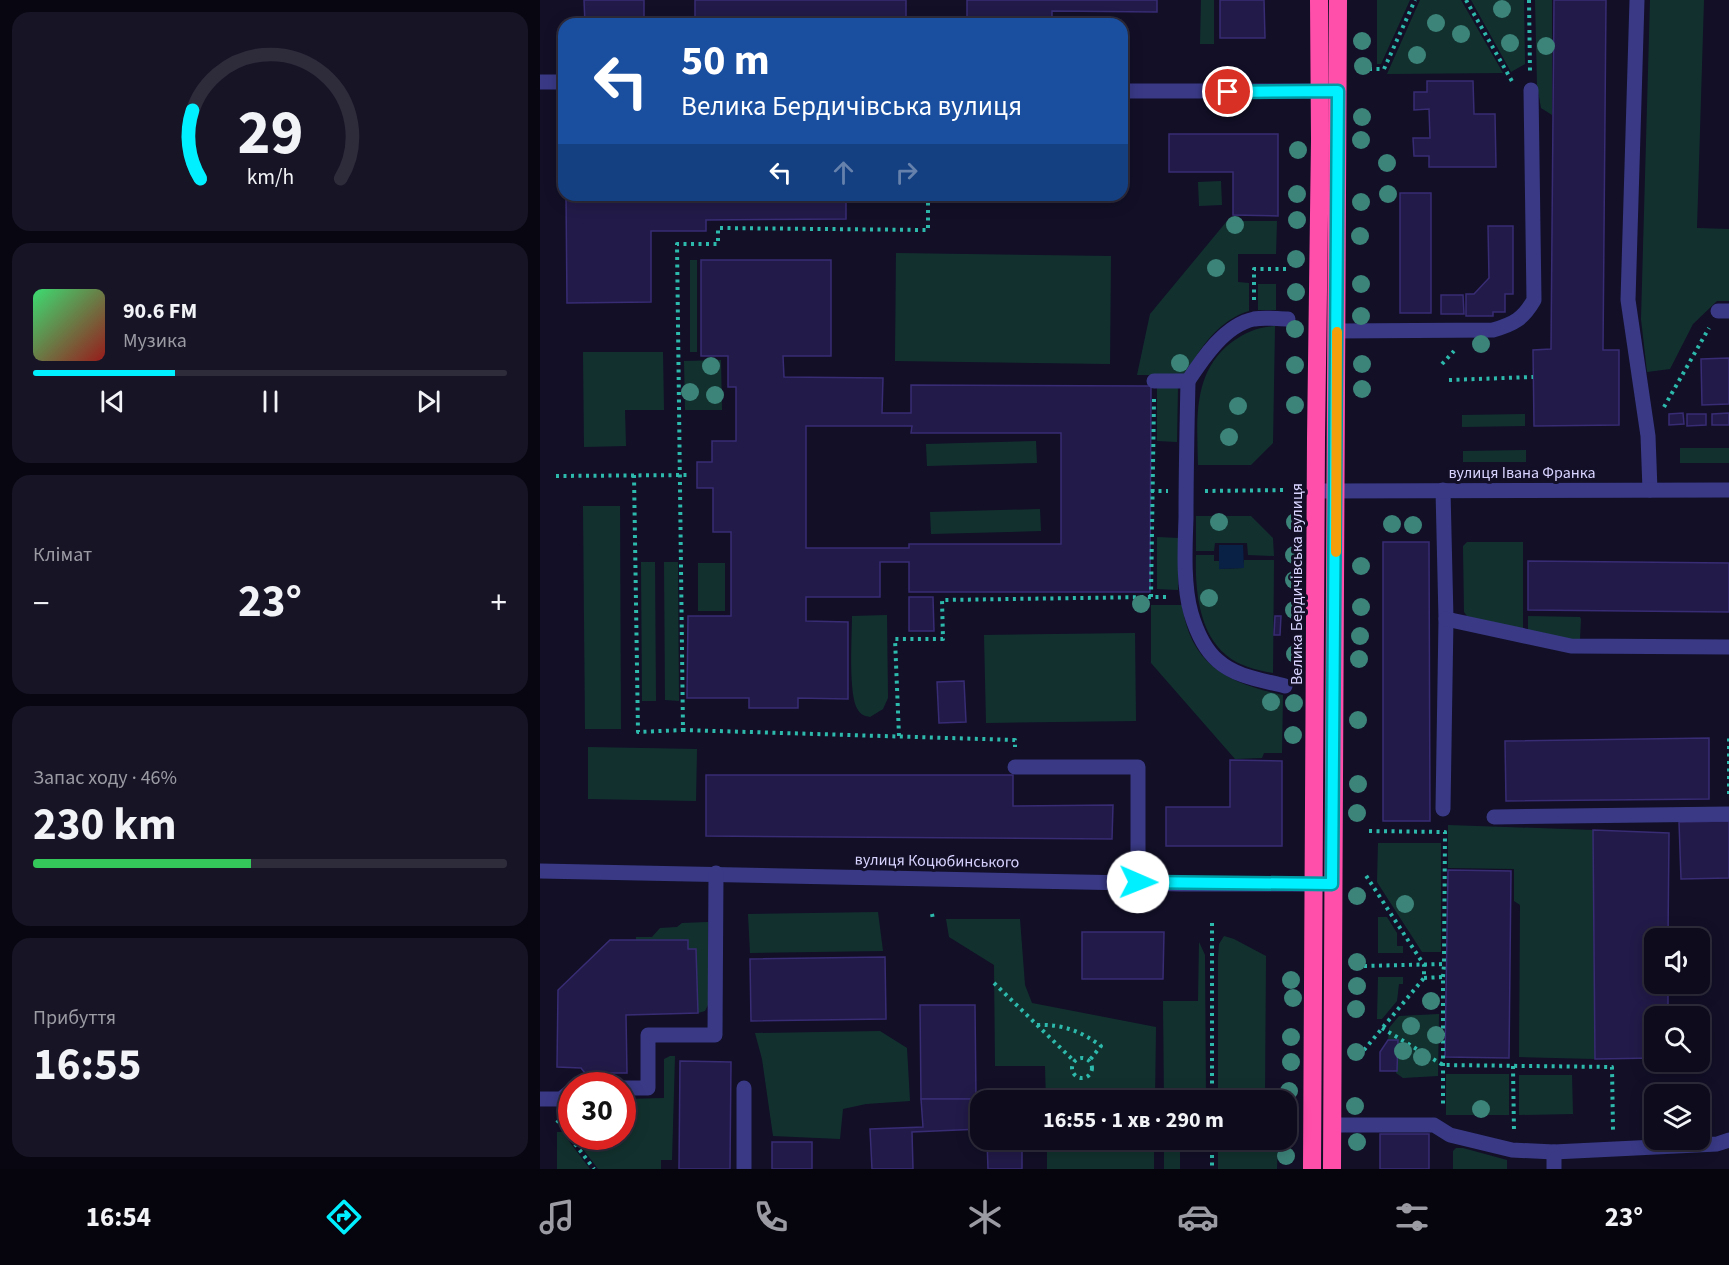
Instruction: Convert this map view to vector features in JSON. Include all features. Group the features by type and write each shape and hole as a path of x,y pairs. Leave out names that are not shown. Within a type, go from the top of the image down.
{"highway":[{"name":"Велика Бердичівська вулиця","path":"1312,1169 1319,0"},
{"path":"1332,1169 1338,0"}],"street":[{"path":"1637,0 1628,300 1648,436 1650,490"},
{"path":"540,82 558,82"},
{"path":"1337,331 1493,330 1510,325 1525,315 1534,300 1531,87"},
{"path":"1128,91 1338,91"},
{"path":"1285,686 1238,674 1218,661 1204,644 1191,613 1188,597 1185,541 1188,381 1213,347 1236,328 1253,320 1288,319"},
{"path":"1154,381 1188,381"},
{"path":"1443,490 1446,619 1443,809"},
{"name":"вулиця Івана Франка","path":"1316,491 1729,490"},
{"path":"1446,619 1571,646 1729,647"},
{"path":"1015,767 1138,767 1138,882"},
{"path":"1494,817 1729,814"},
{"name":"вулиця Коцюбинського","path":"540,871 1332,884"},
{"path":"636,1088 648,1088 648,1035 715,1035 716,873"},
{"path":"744,1088 744,1169"},
{"path":"540,1099 558,1099"},
{"path":"1332,1125 1434,1125 1450,1135 1514,1150 1554,1152 1717,1144 1729,1140"},
{"path":"1554,1152 1554,1169"}],"path":[{"path":"1369,69 1384,69 1415,0"},
{"path":"1466,0 1514,83 1531,87 1530,0"},
{"path":"683,730 677,244 718,243 718,228 928,230 928,201"},
{"path":"1253,320 1254,269 1289,269"},
{"path":"1648,436 1724,311"},
{"path":"1449,380 1533,377"},
{"path":"1151,597 1154,381"},
{"path":"634,475 638,732 683,730 1015,740 1015,767"},
{"path":"556,476 691,475"},
{"path":"1152,491 1287,490"},
{"path":"899,736 896,639 943,639 942,600 1188,597"},
{"path":"1729,738 1729,801"},
{"path":"1365,831 1445,832 1442,1130"},
{"path":"1364,1050 1424,978 1424,965 1365,874"},
{"path":"1212,923 1212,1090"},
{"path":"1364,966 1444,964"},
{"path":"1424,978 1443,977"},
{"path":"994,983 1074,1061"},
{"path":"1037,1025 1062,1027 1089,1037 1101,1046 1089,1061"},
{"path":"1382,1028 1443,1065 1612,1067 1614,1149"},
{"path":"1083,1058 1089,1061 1092,1071 1088,1077 1075,1076 1072,1070 1074,1061 1083,1058"},
{"path":"1513,1066 1514,1150"},
{"path":"552,1113 594,1169"},
{"path":"1212,1150 1212,1169"}],"green space":[{"path":"1201,0 1214,0 1214,44 1200,44"},
{"path":"1377,0 1410,0 1381,64 1377,64"},
{"path":"1420,0 1461,0 1503,73 1387,74"},
{"path":"1471,0 1524,0 1525,64 1511,72"},
{"path":"1535,0 1552,0 1552,115 1541,108 1537,85"},
{"path":"1650,0 1704,0 1697,228 1729,229 1729,301 1717,301 1693,324 1670,369 1647,372 1641,319"},
{"path":"1221,181 1222,205 1199,206 1198,182"},
{"path":"1227,221 1277,221 1276,254 1238,254 1238,282 1249,283 1249,311 1238,315 1211,336 1186,375 1137,375 1150,314"},
{"path":"896,253 1111,256 1110,364 895,361"},
{"path":"690,260 697,260 697,352 690,352"},
{"path":"1258,284 1276,284 1276,310 1258,310"},
{"path":"1275,326 1273,443 1251,465 1198,465 1198,414 1203,382 1210,368 1219,354 1237,338 1258,329"},
{"path":"583,352 663,352 664,410 625,410 626,446 584,447"},
{"path":"721,360 722,410 685,410 684,361"},
{"path":"1157,386 1178,386 1177,442 1157,441"},
{"path":"1525,414 1525,426 1462,427 1462,415"},
{"path":"1036,441 1037,463 927,466 926,444"},
{"path":"1680,448 1729,448 1729,463 1680,463"},
{"path":"1526,450 1526,462 1463,462 1463,451"},
{"path":"583,506 620,506 621,729 585,729"},
{"path":"1040,509 1041,531 931,534 930,512"},
{"path":"1196,516 1251,516 1273,538 1274,556 1248,555 1247,543 1215,543 1214,551 1196,551"},
{"path":"1157,537 1179,538 1178,590 1157,589"},
{"path":"1467,542 1523,542 1523,632 1467,616 1464,612 1463,546"},
{"path":"1196,555 1214,555 1214,561 1219,561 1219,569 1243,568 1244,560 1274,560 1273,673 1236,662 1226,655 1209,634 1200,608 1196,581"},
{"path":"641,562 655,562 656,701 642,701"},
{"path":"664,562 678,562 679,701 665,700"},
{"path":"698,563 725,563 725,611 698,611"},
{"path":"1151,605 1182,605 1194,643 1203,657 1215,668 1245,684 1283,695 1282,753 1264,753 1262,758 1235,759 1151,663"},
{"path":"887,615 888,698 883,709 870,717 859,712 853,692 852,616"},
{"path":"1528,616 1580,617 1580,639 1570,640 1528,633"},
{"path":"1135,633 1136,721 986,723 984,635"},
{"path":"588,747 697,749 696,801 588,799"},
{"path":"1448,825 1593,830 1595,1059 1519,1057 1520,905 1514,901 1514,869 1448,868"},
{"path":"1378,843 1441,843 1441,952 1422,952 1377,882"},
{"path":"878,912 883,951 750,953 748,914"},
{"path":"1378,917 1387,917 1397,933 1397,946 1403,946 1403,953 1378,953"},
{"path":"946,919 1020,919 1025,985 1032,1003 1156,1027 1155,1090 1046,1090 1045,1066 995,1066 994,965 949,937"},
{"path":"708,922 709,1003 705,1011 698,1013 696,950 688,949 687,940 636,940 636,937 652,937 660,928 677,927 682,923"},
{"path":"1224,936 1266,956 1265,1090 1218,1090 1219,944"},
{"path":"1199,942 1205,955 1206,1090 1164,1090 1163,1001 1198,1001"},
{"path":"1378,977 1403,977 1403,984 1399,984 1397,1001 1382,1019 1377,1019"},
{"path":"1439,1014 1438,1076 1403,1078 1396,1073 1398,1040 1388,1040 1389,1028 1399,1016"},
{"path":"880,1031 907,1048 910,1101 866,1104 843,1109 840,1139 773,1136 762,1059 755,1033"},
{"path":"675,1056 672,1160 661,1160 661,1169 598,1169 584,1150 636,1150 636,1099 664,1098 664,1059"},
{"path":"1446,1074 1509,1074 1509,1115 1446,1115"},
{"path":"1519,1075 1572,1075 1573,1114 1519,1115"},
{"path":"558,1132 558,1150 576,1150 590,1169 557,1169"},
{"path":"1456,1148 1507,1160 1507,1169 1453,1169 1453,1151"},
{"path":"1047,1150 1154,1150 1154,1169 1047,1169"},
{"path":"1164,1150 1180,1150 1180,1169 1164,1169"},
{"path":"1218,1150 1278,1150 1277,1169 1218,1169"}],"water":[{"path":"1219,545 1243,545 1244,568 1219,569"}],"building":[{"path":"584,0 644,0 644,18 585,18"},
{"path":"695,0 906,0 906,18 695,18"},
{"path":"967,0 1157,0 1157,12 1052,11 1052,18 967,18"},
{"path":"1220,0 1264,0 1265,38 1220,38"},
{"path":"1554,0 1606,0 1603,350 1619,350 1619,425 1534,426 1533,350 1551,349"},
{"path":"1427,81 1473,81 1474,114 1495,114 1496,167 1429,167 1429,156 1414,156 1413,138 1430,138 1429,109 1414,110 1414,92 1427,92"},
{"path":"1169,134 1278,134 1278,216 1233,215 1233,172 1169,172"},
{"path":"1400,193 1431,193 1431,313 1400,313"},
{"path":"566,201 846,201 846,219 706,220 706,231 651,231 651,302 567,303"},
{"path":"1488,226 1513,226 1513,294 1505,294 1505,312 1493,312 1493,316 1466,316 1466,294 1474,294 1489,278"},
{"path":"701,260 831,260 831,356 783,356 784,377 883,378 882,413 911,413 911,385 1151,386 1150,592 909,592 909,562 880,562 880,597 806,597 806,621 848,622 848,699 798,698 798,708 749,708 749,698 687,698 688,616 731,616 731,532 713,532 713,488 697,488 697,462 712,462 712,441 736,441 736,387 728,387 728,356 701,356","holes":["806,426 912,426 911,433 1061,433 1061,544 909,544 909,548 806,548"]},
{"path":"1441,295 1463,295 1464,314 1441,314"},
{"path":"1729,358 1729,404 1702,405 1701,359"},
{"path":"1683,413 1684,424 1669,425 1669,414"},
{"path":"1729,413 1729,425 1712,425 1712,414"},
{"path":"1687,414 1706,414 1706,425 1687,426"},
{"path":"1383,542 1429,542 1430,821 1383,821"},
{"path":"1528,561 1729,563 1729,612 1528,610"},
{"path":"909,597 933,597 934,631 909,631"},
{"path":"1275,616 1281,616 1280,635 1274,635"},
{"path":"964,681 966,722 939,723 937,682"},
{"path":"1709,738 1709,799 1506,801 1505,741"},
{"path":"1230,760 1282,761 1282,846 1166,846 1166,807 1230,807"},
{"path":"706,775 1013,775 1013,806 1113,805 1112,839 706,836"},
{"path":"1729,821 1729,878 1681,879 1679,822"},
{"path":"1593,830 1669,833 1668,928 1644,928 1644,994 1668,994 1668,1006 1644,1006 1644,1058 1595,1059"},
{"path":"1448,870 1511,871 1509,1058 1445,1057"},
{"path":"1082,932 1164,932 1163,979 1082,979"},
{"path":"610,940 688,940 688,949 696,949 698,1013 626,1015 627,1072 584,1072 581,1068 557,1067 558,990"},
{"path":"885,957 886,1019 751,1021 750,959"},
{"path":"920,1005 975,1005 976,1090 970,1090 970,1099 921,1099"},
{"path":"1388,1040 1398,1040 1397,1071 1380,1071 1380,1052"},
{"path":"680,1061 731,1062 730,1169 679,1169"},
{"path":"921,1099 970,1099 970,1129 912,1132 913,1169 872,1169 870,1129 923,1127"},
{"path":"1380,1134 1429,1134 1429,1169 1380,1169"},
{"path":"772,1142 812,1142 812,1169 772,1169"},
{"path":"987,1150 1022,1150 1022,1169 988,1169"}],"slow traffic":[{"path":"1336,552 1337,332"}],"route":[{"path":"1138,882 1332,884 1338,91 1228,92"}]}
